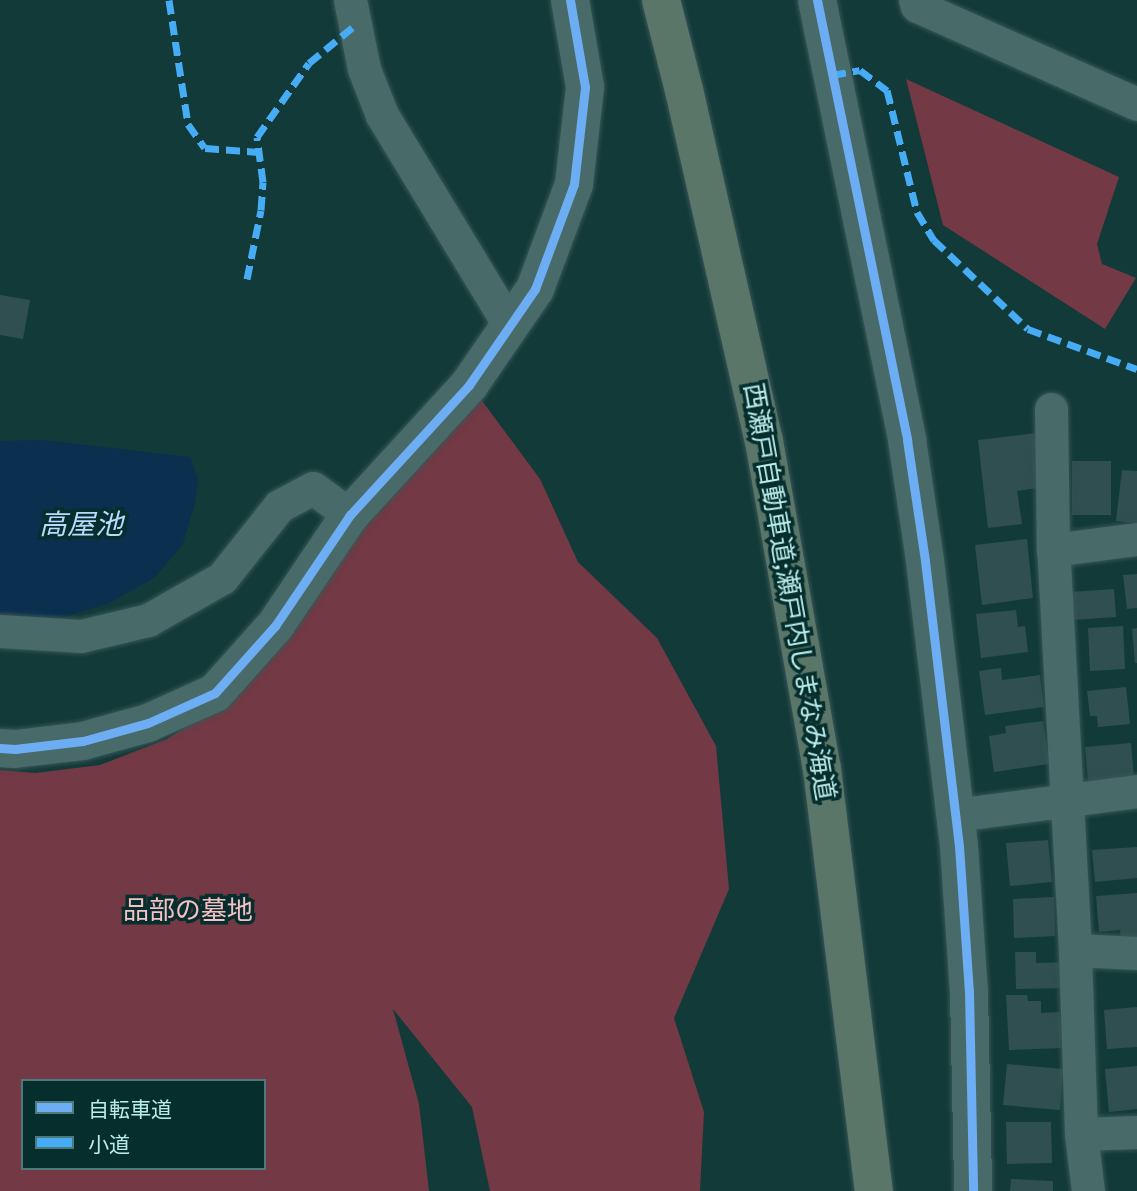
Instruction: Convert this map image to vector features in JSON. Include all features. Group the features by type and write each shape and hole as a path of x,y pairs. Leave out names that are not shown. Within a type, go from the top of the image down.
{"highway":[{"name":"西瀬戸自動車道;瀬戸内しまなみ海道","path":"661,0 687,104 771,482 822,769 874,1191"}],"street":[{"path":"350,0 364,69 382,115 510,326"},
{"path":"0,748 15,749 83,741 148,723 215,692 275,626 350,515 469,385 535,289 574,184 585,88 570,0"},
{"path":"817,0 907,440 925,561 954,815 969,992 973,1191"},
{"path":"915,0 917,5 1137,104"},
{"path":"1051,410 1053,550 1075,950 1081,1134 1088,1191"},
{"path":"0,631 81,636 148,620 222,578 279,506 313,488 350,515"},
{"path":"1053,550 1137,539"},
{"path":"954,815 1137,791"},
{"path":"1075,950 1137,953"},
{"path":"1081,1134 1137,1132"}],"green space":[{"path":"906,79 1119,177 1097,244 1102,264 1136,278 1105,329 943,225"},
{"name":"品部の墓地","path":"477,394 540,479 578,562 657,638 716,746 729,889 674,1018 704,1112 700,1191 490,1191 472,1107 393,1009 419,1104 429,1191 0,1191 0,770 35,773 100,765 167,739 221,704 359,527"}],"water":[{"name":"高屋池","path":"42,440 190,457 198,480 194,507 182,546 154,578 109,603 48,622 0,615 0,441"}],"building":[{"path":"0,295 30,300 23,339 0,335"},
{"path":"1044,432 1051,486 1017,491 1022,524 988,528 978,440"},
{"path":"1072,461 1111,461 1111,515 1072,515"},
{"path":"1122,470 1137,471 1137,523 1116,521"},
{"path":"1027,539 1033,598 982,605 975,545"},
{"path":"1137,574 1137,608 1127,609 1123,575"},
{"path":"1114,589 1116,617 1072,620 1070,592"},
{"path":"1016,610 1018,627 1025,626 1028,652 981,658 976,614"},
{"path":"1123,626 1125,669 1090,671 1088,628"},
{"path":"1137,628 1137,663 1135,663 1132,629"},
{"path":"1001,668 1002,680 1040,675 1044,707 985,715 979,671"},
{"path":"1126,687 1130,724 1098,727 1097,716 1090,716 1087,691"},
{"path":"1043,721 1049,764 994,772 989,736 1006,733 1005,726"},
{"path":"1131,743 1134,778 1088,782 1085,747"},
{"path":"1048,840 1052,882 1010,886 1006,843"},
{"path":"1137,847 1137,878 1095,882 1092,850"},
{"path":"1137,893 1137,940 1121,941 1120,930 1099,932 1096,896"},
{"path":"1054,897 1055,936 1014,938 1013,899"},
{"path":"1015,952 1036,952 1036,963 1068,962 1068,988 1016,989"},
{"path":"1006,995 1027,995 1028,1001 1041,1001 1041,1013 1060,1012 1062,1048 1009,1050"},
{"path":"1137,1007 1137,1047 1107,1049 1104,1010"},
{"path":"1007,1064 1063,1069 1060,1110 1003,1105"},
{"path":"1137,1066 1137,1109 1109,1112 1105,1069"},
{"path":"1006,1122 1051,1122 1052,1163 1007,1164"},
{"path":"1011,1179 1053,1181 1053,1191 1010,1191"}],"marked path":[{"path":"169,0 188,124 205,148 259,152"},
{"path":"247,279 261,210 263,182 257,137 309,63 354,26"},
{"path":"832,75 860,70 887,90 917,212 934,240 1028,329 1137,369"}],"cycle path":[{"path":"0,748 15,749 83,741 148,723 215,693 275,626 350,515 469,385 535,289 574,184 585,87 570,0"},
{"path":"817,0 907,440 925,561 959,846 969,992 973,1191"}]}
